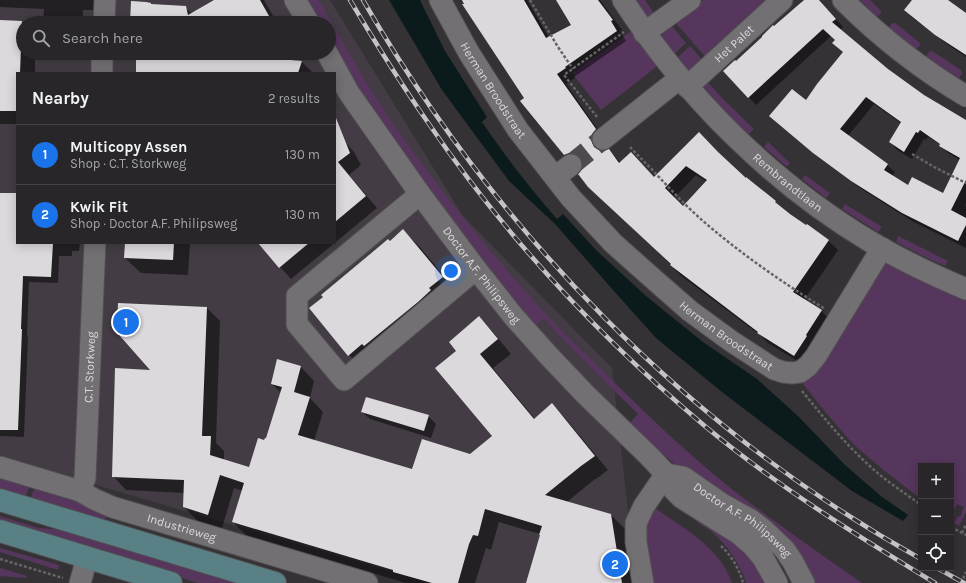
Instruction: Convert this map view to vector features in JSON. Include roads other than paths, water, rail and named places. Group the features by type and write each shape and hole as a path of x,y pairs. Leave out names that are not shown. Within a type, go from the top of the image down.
{"main road":[{"path":"0,500 275,583"},
{"path":"0,531 170,583"}],"street":[{"path":"104,16 105,0"},
{"path":"295,0 305,16"},
{"name":"Herman Broodstraat","path":"440,0 469,53 518,130 562,171 576,204 613,242 690,311 731,341 774,369 792,373 800,372 808,366 816,356 882,248"},
{"name":"Rembrandtlaan","path":"623,0 641,27 684,83 713,115 771,170 832,217 882,248 966,289"},
{"path":"641,27 690,0"},
{"name":"Het Palet","path":"684,83 782,0"},
{"path":"843,0 857,15 899,51 927,72 966,96"},
{"path":"102,60 102,72"},
{"name":"Doctor A.F. Philipsweg","path":"331,60 350,93 420,194 514,317 585,394 666,474 673,489 682,498 738,533 752,545 763,558 777,583"},
{"path":"603,139 684,83"},
{"path":"420,194 297,296 297,324 344,380 476,269"},
{"name":"C.T. Storkweg","path":"80,491 85,478 94,244"},
{"name":"Industrieweg","path":"0,467 80,491 112,507 367,583"},
{"path":"643,583 636,542 636,523 644,506 666,474"},
{"name":"Doctor A.F. Philipsweg","path":"666,474 683,477 722,504 751,520 764,530 785,550 804,583"},
{"path":"80,583 87,558"}],"tunnel":[{"path":"571,165 603,139"}],"railway":[{"path":"350,0 408,94 490,207 557,285 629,358 706,427 761,470 876,547 935,583"},
{"path":"363,0 416,85 474,167 536,244 604,317 677,386 754,449 835,507 918,557"},
{"path":"942,571 964,583"}],"place":[{"name":"Multicopy Assen","path":"126,322"},
{"name":"Kwik Fit","path":"615,564"}]}
